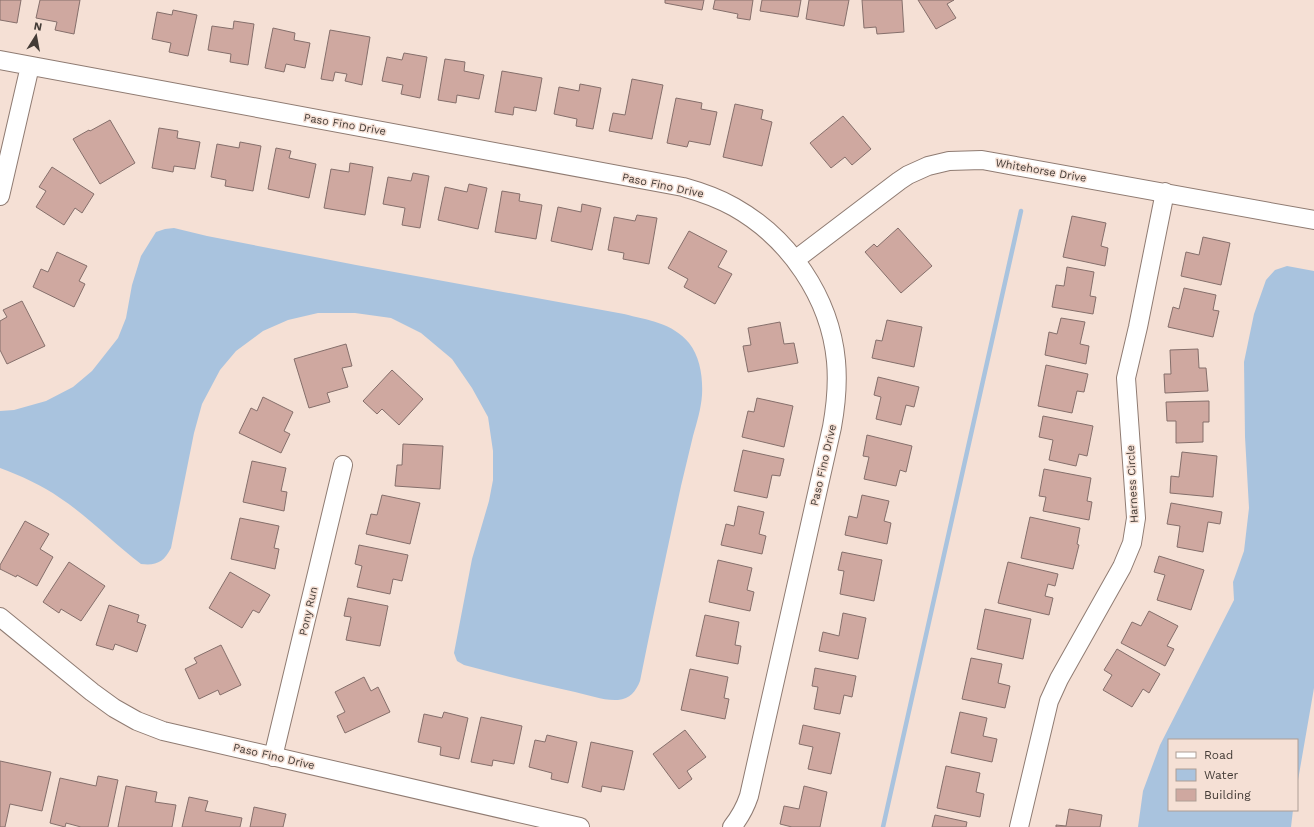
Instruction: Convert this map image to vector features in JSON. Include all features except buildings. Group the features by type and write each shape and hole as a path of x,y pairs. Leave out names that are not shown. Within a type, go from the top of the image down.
{"street":[{"name":"Paso Fino Drive","path":"0,60 683,187 709,195 734,207 757,221 777,239 795,260 810,282 822,307 831,332 836,359 837,386 835,414 749,796 739,818 732,827"},
{"path":"0,196 30,66"},
{"name":"Whitehorse Drive","path":"795,260 899,181 928,166 949,161 982,160 1314,220"},
{"name":"Harness Circle","path":"1019,827 1049,701 1059,679 1122,567 1132,543 1136,518 1126,378 1138,327 1165,192"},
{"name":"Pony Run","path":"273,756 342,465"},
{"name":"Paso Fino Drive","path":"0,617 92,692 114,708 137,721 163,730 580,827"}],"water":[{"path":"174,228 207,236 356,265 624,314 659,323 683,336 696,354 700,368 702,388 699,416 681,486 640,681 632,694 626,698 618,700 602,699 464,665 457,661 454,653 472,559 489,501 493,480 493,451 488,417 472,388 452,359 421,333 391,318 355,313 318,313 288,320 263,331 236,351 220,370 202,404 194,433 171,548 162,560 155,564 141,564 71,505 31,481 0,468 0,411 14,410 46,401 73,387 92,371 118,338 126,318 132,285 141,256 156,232"},
{"path":"1287,266 1314,271 1314,688 1298,780 1298,739 1168,739 1168,811 1293,811 1291,827 1138,827 1143,791 1160,745 1234,600 1233,582 1244,551 1249,508 1245,437 1244,362 1254,314 1266,280 1275,270"}],"waterway":[{"path":"883,827 1021,211"}]}
